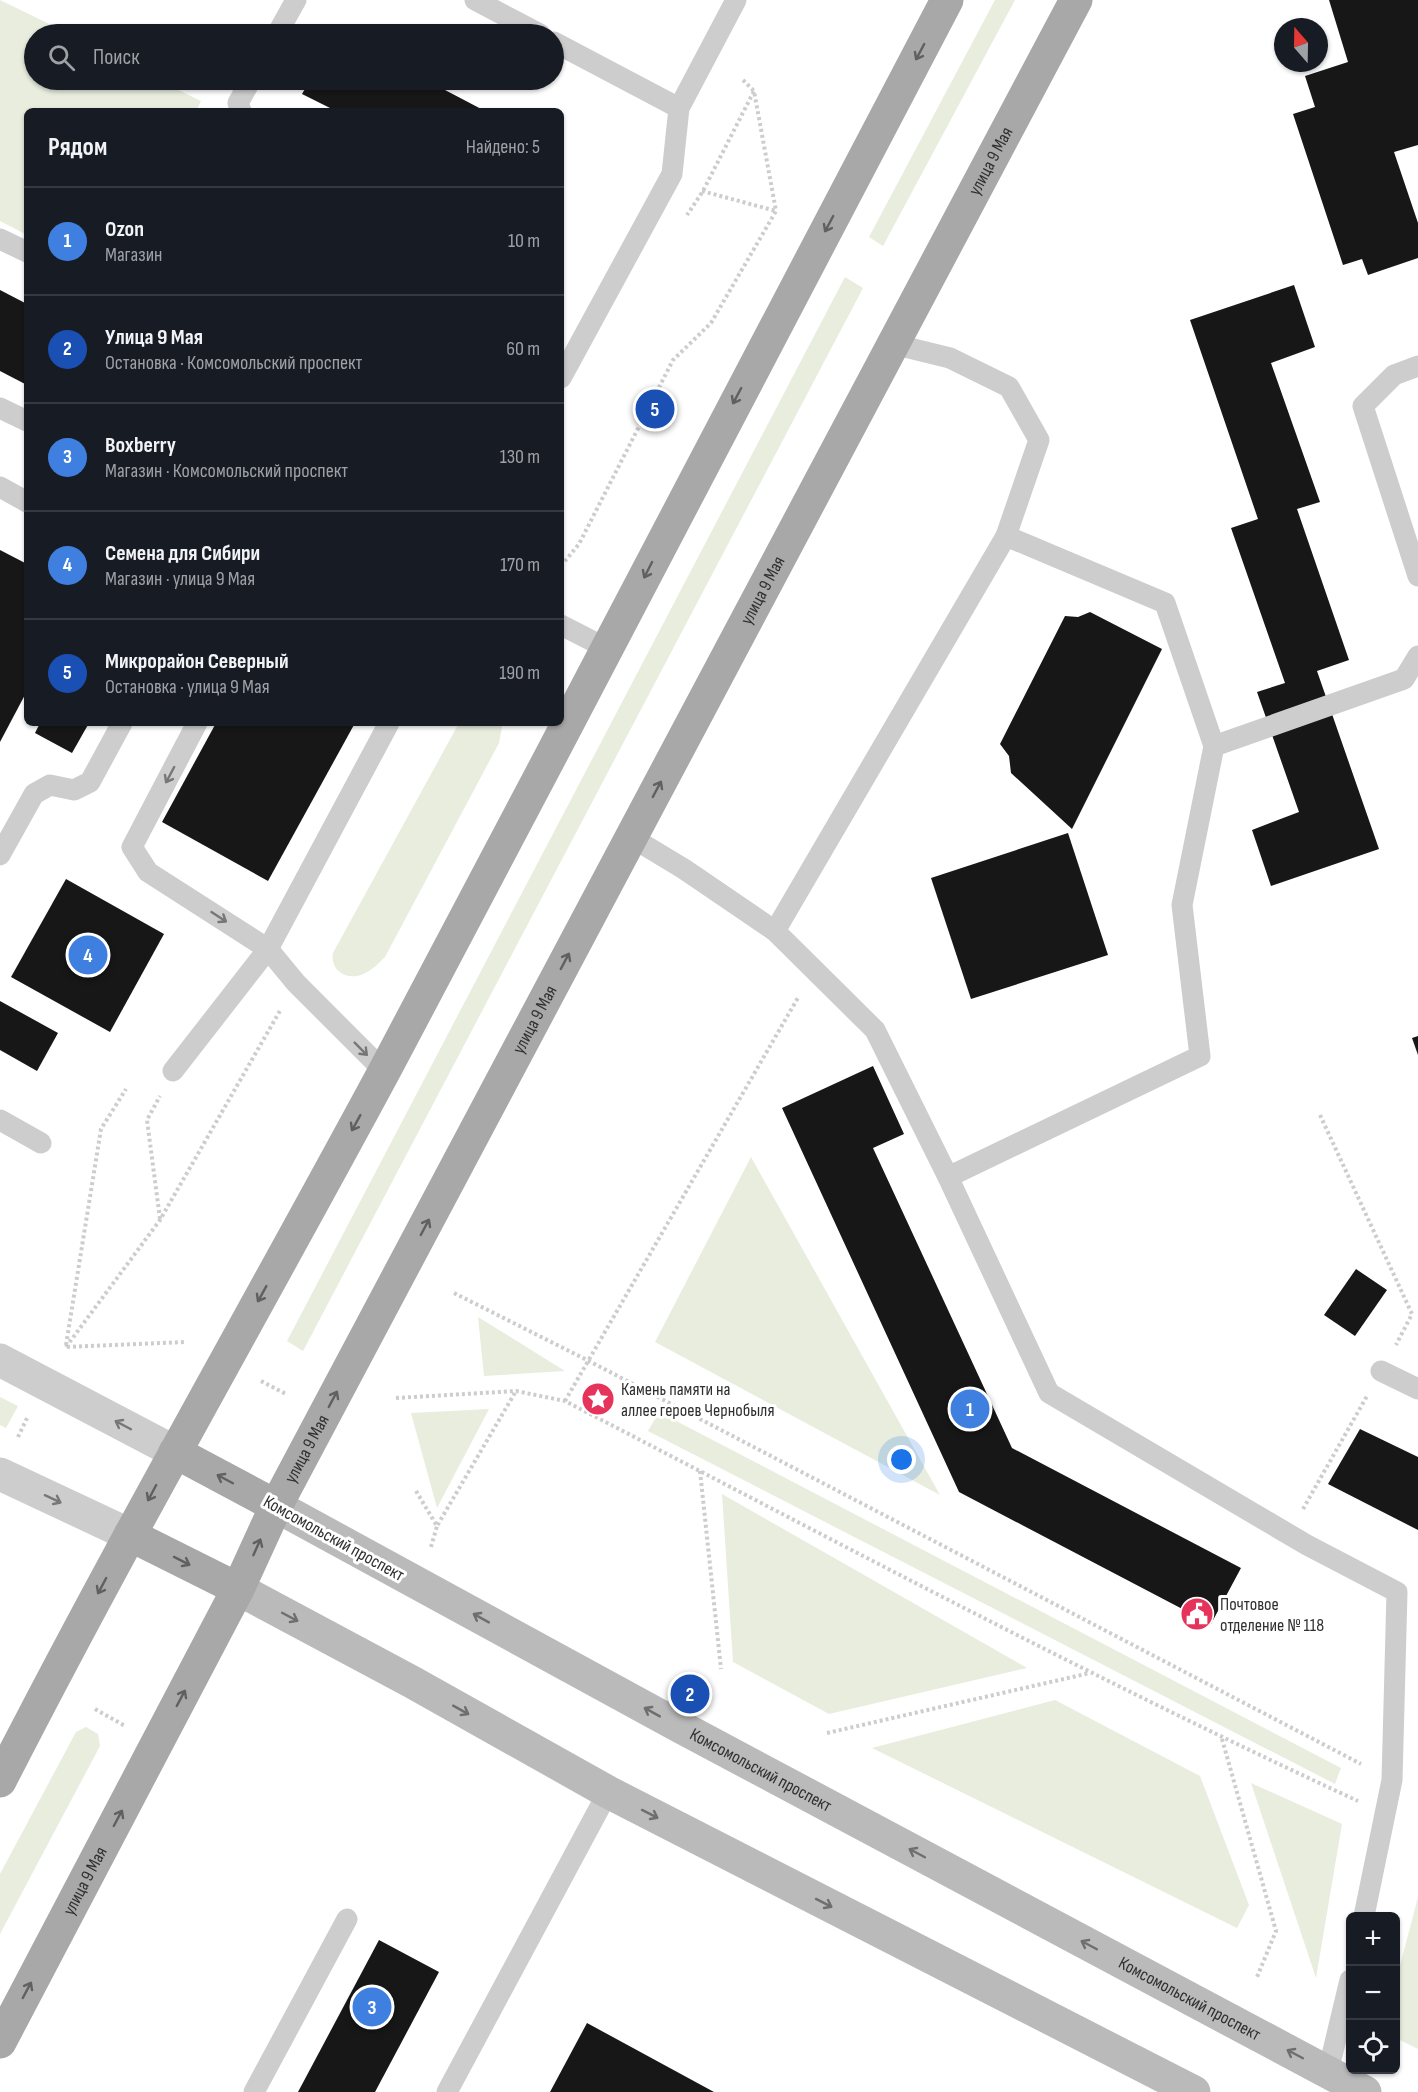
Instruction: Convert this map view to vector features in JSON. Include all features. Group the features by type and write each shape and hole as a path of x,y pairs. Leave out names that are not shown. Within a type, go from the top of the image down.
{"main road":[{"path":"568,707 608,649 709,451 947,0"},
{"name":"улица 9 Мая","path":"0,2042 238,1589 276,1506 1076,0"},
{"path":"0,1781 130,1535 384,1071 558,726"},
{"name":"Комсомольский проспект","path":"175,1452 677,1725 1365,2092"},
{"path":"130,1535 238,1589 412,1682 608,1792 1194,2092"}],"street":[{"name":"Комсомольский проспект","path":"0,1360 175,1452"},
{"path":"0,1474 130,1535"}],"lane":[{"path":"283,24 296,0"},
{"path":"564,372 672,174 679,108 736,0"},
{"path":"485,2 523,24"},
{"path":"564,47 679,108"},
{"path":"240,108 238,103 245,90"},
{"path":"0,239 24,251"},
{"path":"775,931 1006,536 1039,440 1009,387 950,358 893,344"},
{"path":"1418,366 1394,375 1363,406 1418,576"},
{"path":"0,408 24,420"},
{"path":"0,488 24,500"},
{"path":"948,1177 1200,1056 1182,905 1214,746 1165,603 1006,536"},
{"path":"564,627 608,649"},
{"path":"1214,746 1404,679 1418,656"},
{"path":"0,855 34,794 50,785 74,790 90,782 120,726"},
{"path":"195,726 132,847 148,872 268,949 296,983 384,1071"},
{"path":"173,1071 268,949 387,726"},
{"path":"631,837 684,869 775,931 875,1030 948,1177 1049,1393 1289,1533 1397,1592 1392,1780 1365,1912"},
{"path":"0,1120 41,1143"},
{"path":"1381,1371 1418,1389"},
{"path":"447,2092 608,1792"},
{"path":"254,2092 347,1919"},
{"path":"1328,2072 1346,1997"}],"path":[{"path":"564,562 579,544 673,360 711,323 776,211 754,91 743,80"},
{"path":"686,218 703,191 754,91"},
{"path":"672,174 703,191 776,211"},
{"path":"565,1401 814,970"},
{"path":"66,1347 160,1220 296,983"},
{"path":"160,1220 147,1120 173,1071"},
{"path":"66,1347 101,1129 126,1089"},
{"path":"1289,1533 1412,1314 1320,1115"},
{"path":"454,1293 587,1360 1392,1780"},
{"path":"66,1347 185,1342"},
{"path":"261,1381 286,1394"},
{"path":"431,1546 437,1526 516,1390"},
{"path":"396,1398 516,1390 565,1401 1090,1673 1385,1814"},
{"path":"18,1437 29,1416"},
{"path":"700,1471 721,1669"},
{"path":"416,1491 437,1526"},
{"path":"827,1733 1090,1673"},
{"path":"95,1709 131,1729"},
{"path":"1222,1738 1276,1931 1257,1977"}],"shaded area":[{"path":"0,0 49,24 24,24 24,90 178,90 201,101 198,108 24,108 24,233 0,221"},
{"path":"995,0 1015,0 883,246 869,237"},
{"path":"845,277 863,288 303,1351 287,1341"},
{"path":"457,726 502,726 499,743 385,957 361,975 349,976 336,969 333,953"},
{"path":"751,1157 940,1495 655,1342"},
{"path":"478,1317 565,1371 484,1376"},
{"path":"0,1397 18,1406 6,1428 0,1425"},
{"path":"489,1409 437,1508 411,1413"},
{"path":"659,1412 1341,1768 1335,1784 648,1431"},
{"path":"722,1494 1027,1668 829,1714 733,1662"},
{"path":"1055,1700 1200,1776 1249,1905 1237,1928 872,1748"},
{"path":"86,1727 98,1734 100,1746 0,1934 0,1874 76,1732"},
{"path":"1251,1783 1342,1824 1316,1978"},
{"path":"1418,1897 1418,2049 1400,2040 1400,1966"}],"building":[{"path":"1329,0 1418,0 1418,145 1394,152 1418,223 1418,258 1368,275 1362,259 1343,265 1293,114 1315,107 1305,76 1317,72 1328,72 1328,69 1348,62"},
{"path":"304,90 445,90 479,108 330,108 302,94"},
{"path":"1294,285 1315,347 1271,363 1320,502 1297,509 1349,660 1317,671 1379,849 1271,886 1252,830 1299,812 1257,692 1285,683 1231,528 1258,519 1190,320"},
{"path":"0,290 24,302 24,383 0,371"},
{"path":"0,550 24,562 24,697 0,742"},
{"path":"1090,612 1162,649 1072,829 1011,773 1009,756 1000,744 1065,616 1078,617"},
{"path":"38,726 87,726 72,753 35,733"},
{"path":"214,726 353,726 268,881 162,822"},
{"path":"1068,833 1108,955 971,999 931,878"},
{"path":"66,879 164,934 110,1032 11,977"},
{"path":"0,1001 58,1033 37,1071 0,1050"},
{"path":"1418,1036 1418,1055 1412,1038"},
{"path":"873,1066 904,1134 873,1148 1012,1448 1241,1568 1211,1624 959,1492 782,1108"},
{"path":"1356,1269 1387,1290 1355,1336 1324,1315"},
{"path":"1360,1429 1418,1457 1418,1530 1328,1484"},
{"path":"379,1940 439,1972 375,2092 298,2092"},
{"path":"587,2023 714,2092 550,2092"}],"place":[{"name":"Микрорайон Северный","path":"655,409"},
{"name":"Семена для Сибири","path":"88,955"},
{"name":"Камень памяти на аллее героев Чернобыля","path":"598,1399"},
{"name":"Ozon","path":"970,1409"},
{"name":"Почтовое отделение № 118","path":"1197,1614"},
{"name":"Улица 9 Мая","path":"690,1694"},
{"name":"Boxberry","path":"372,2007"}]}
